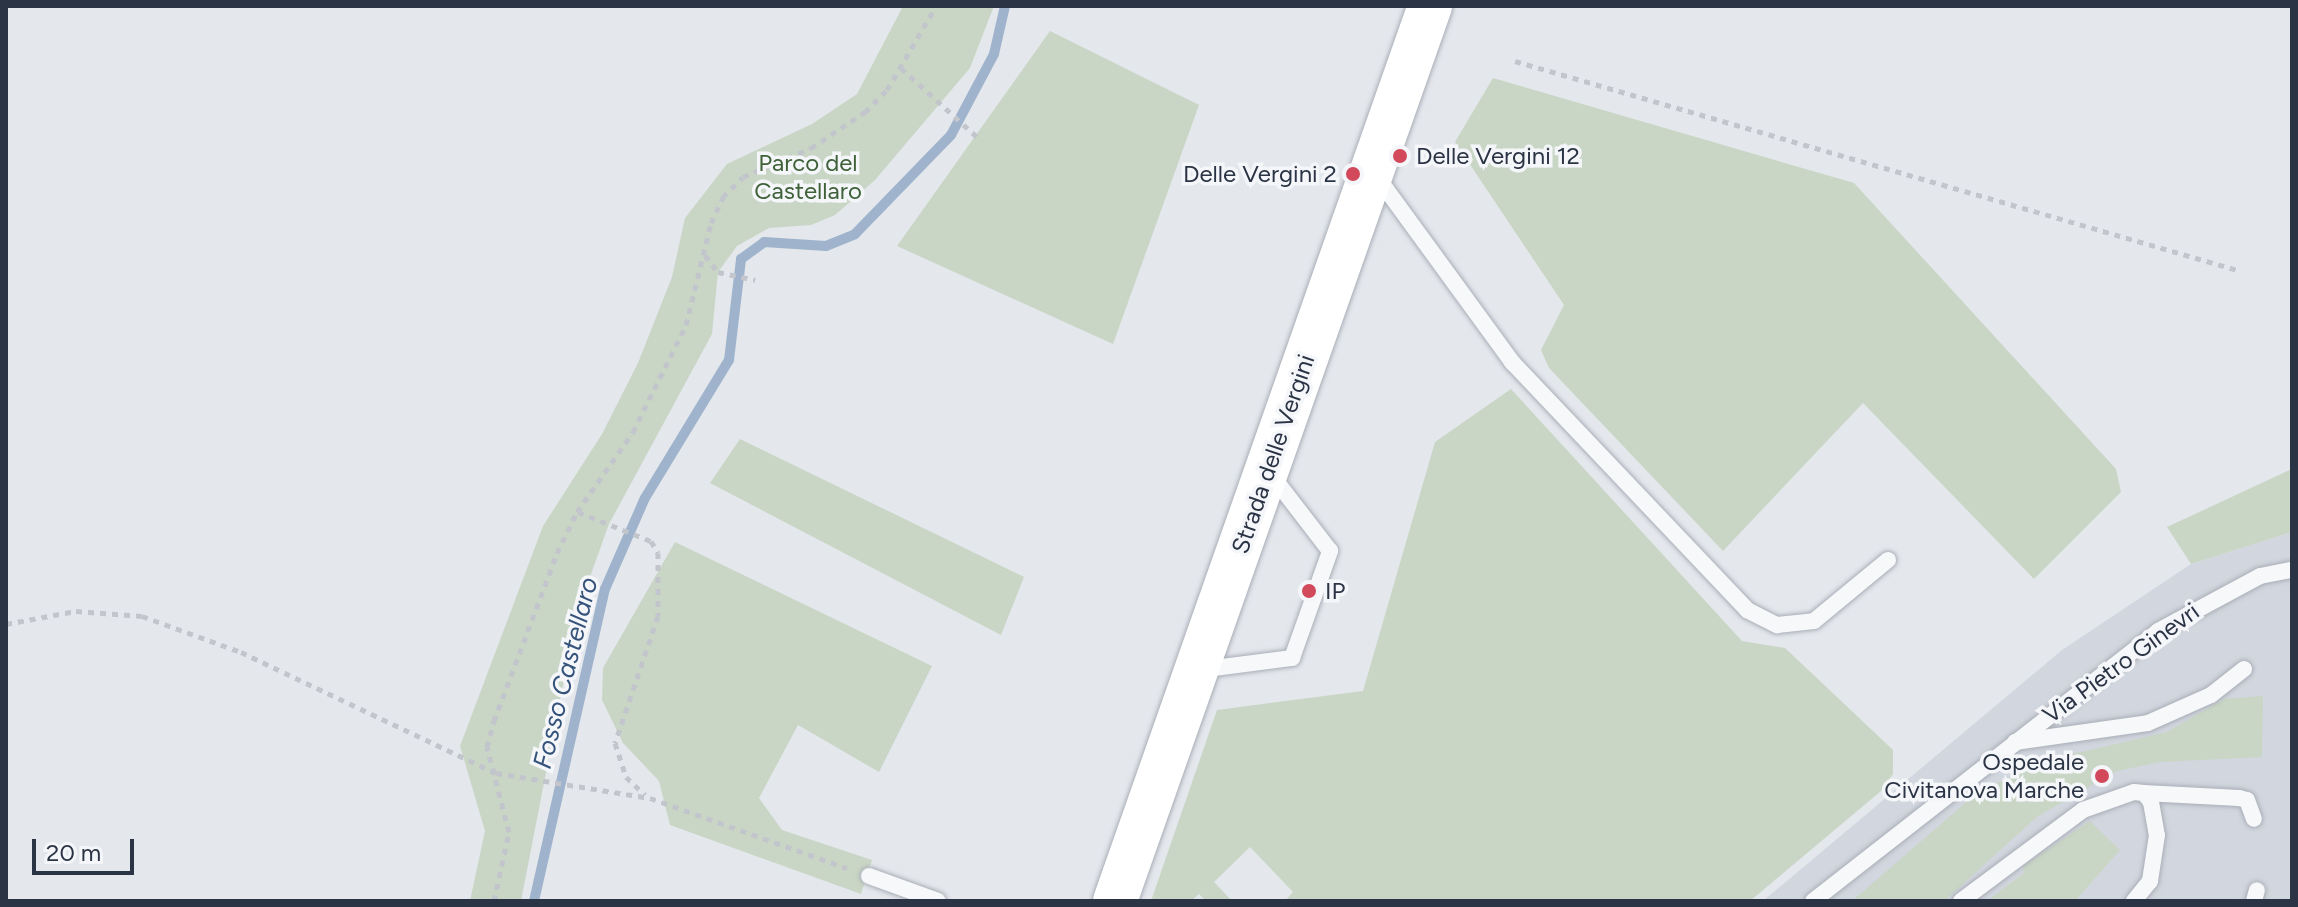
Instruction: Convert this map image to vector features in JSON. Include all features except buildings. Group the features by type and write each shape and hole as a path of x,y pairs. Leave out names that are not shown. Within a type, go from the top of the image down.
{"main road":[{"name":"Strada delle Vergini","path":"1115,901 1430,6"}],"lane":[{"path":"1372,170 1512,362 1747,610 1777,625 1814,621 1888,560"},
{"path":"1197,670 1292,658 1330,551 1267,470"},
{"name":"Via Pietro Ginevri","path":"1813,901 2158,631 2209,600 2260,576 2292,570"},
{"path":"2014,742 2148,723 2211,695 2244,669"},
{"path":"1961,901 2083,810 2120,793 2239,798 2247,800 2254,819"},
{"path":"2134,901 2150,881 2156,857 2156,814 2144,793"},
{"path":"869,876 938,901"}],"path":[{"path":"494,901 509,832 487,747 494,721 577,512 633,432 686,325 704,254 723,197 743,177 842,131 887,90 936,6"},
{"path":"1515,61 2241,271"},
{"path":"901,68 977,137"},
{"path":"704,254 718,272 755,280"},
{"path":"577,512 651,541 662,580 658,616 615,743 626,777 650,798"},
{"path":"6,624 76,611 142,616 241,652 496,773 650,798 869,876"}],"shaded area":[{"name":"Ospedale Civitanova Marche","path":"2292,532 2292,901 1763,901 2062,650 2191,564"}],"green space":[{"name":"Parco del Castellaro","path":"903,6 994,6 970,68 875,180 835,215 811,225 769,228 737,246 718,272 712,334 609,524 577,613 521,901 470,901 485,831 460,746 543,526 602,434 638,363 672,277 685,218 727,164 812,124 857,94"},
{"path":"1050,31 1199,105 1113,344 897,246"},
{"path":"1493,78 1854,183 2116,469 2121,492 2034,579 1863,403 1723,551 1549,368 1541,350 1564,305 1455,142"},
{"path":"1511,389 1742,641 1785,648 1893,750 1893,774 1881,791 1750,901 1285,901 1293,892 1250,847 1214,882 1232,901 1206,901 1199,894 1191,901 1151,901 1217,710 1363,691 1435,442"},
{"path":"740,439 1024,577 1001,635 710,483"},
{"path":"2292,469 2292,532 2191,564 2167,527"},
{"path":"675,542 932,666 879,772 798,725 759,798 782,830 872,860 861,894 670,825 659,781 623,743 602,700 603,668"},
{"path":"2263,696 2262,757 2160,762 2117,771 2038,816 1944,901 1852,901 1978,792 2047,760 2167,732 2224,699"},
{"path":"2090,821 2120,850 2075,901 1987,901 2024,873 2023,866"}],"waterway":[{"name":"Fosso Castellaro","path":"534,901 605,589 645,498 729,360 741,259 764,242 826,246 855,234 951,135 994,54 1005,6"}],"place":[{"name":"Delle Vergini 12","path":"1400,156"},
{"name":"Delle Vergini 2","path":"1353,174"},
{"name":"IP","path":"1309,591"},
{"name":"Ospedale Civitanova Marche","path":"2102,776"}]}
